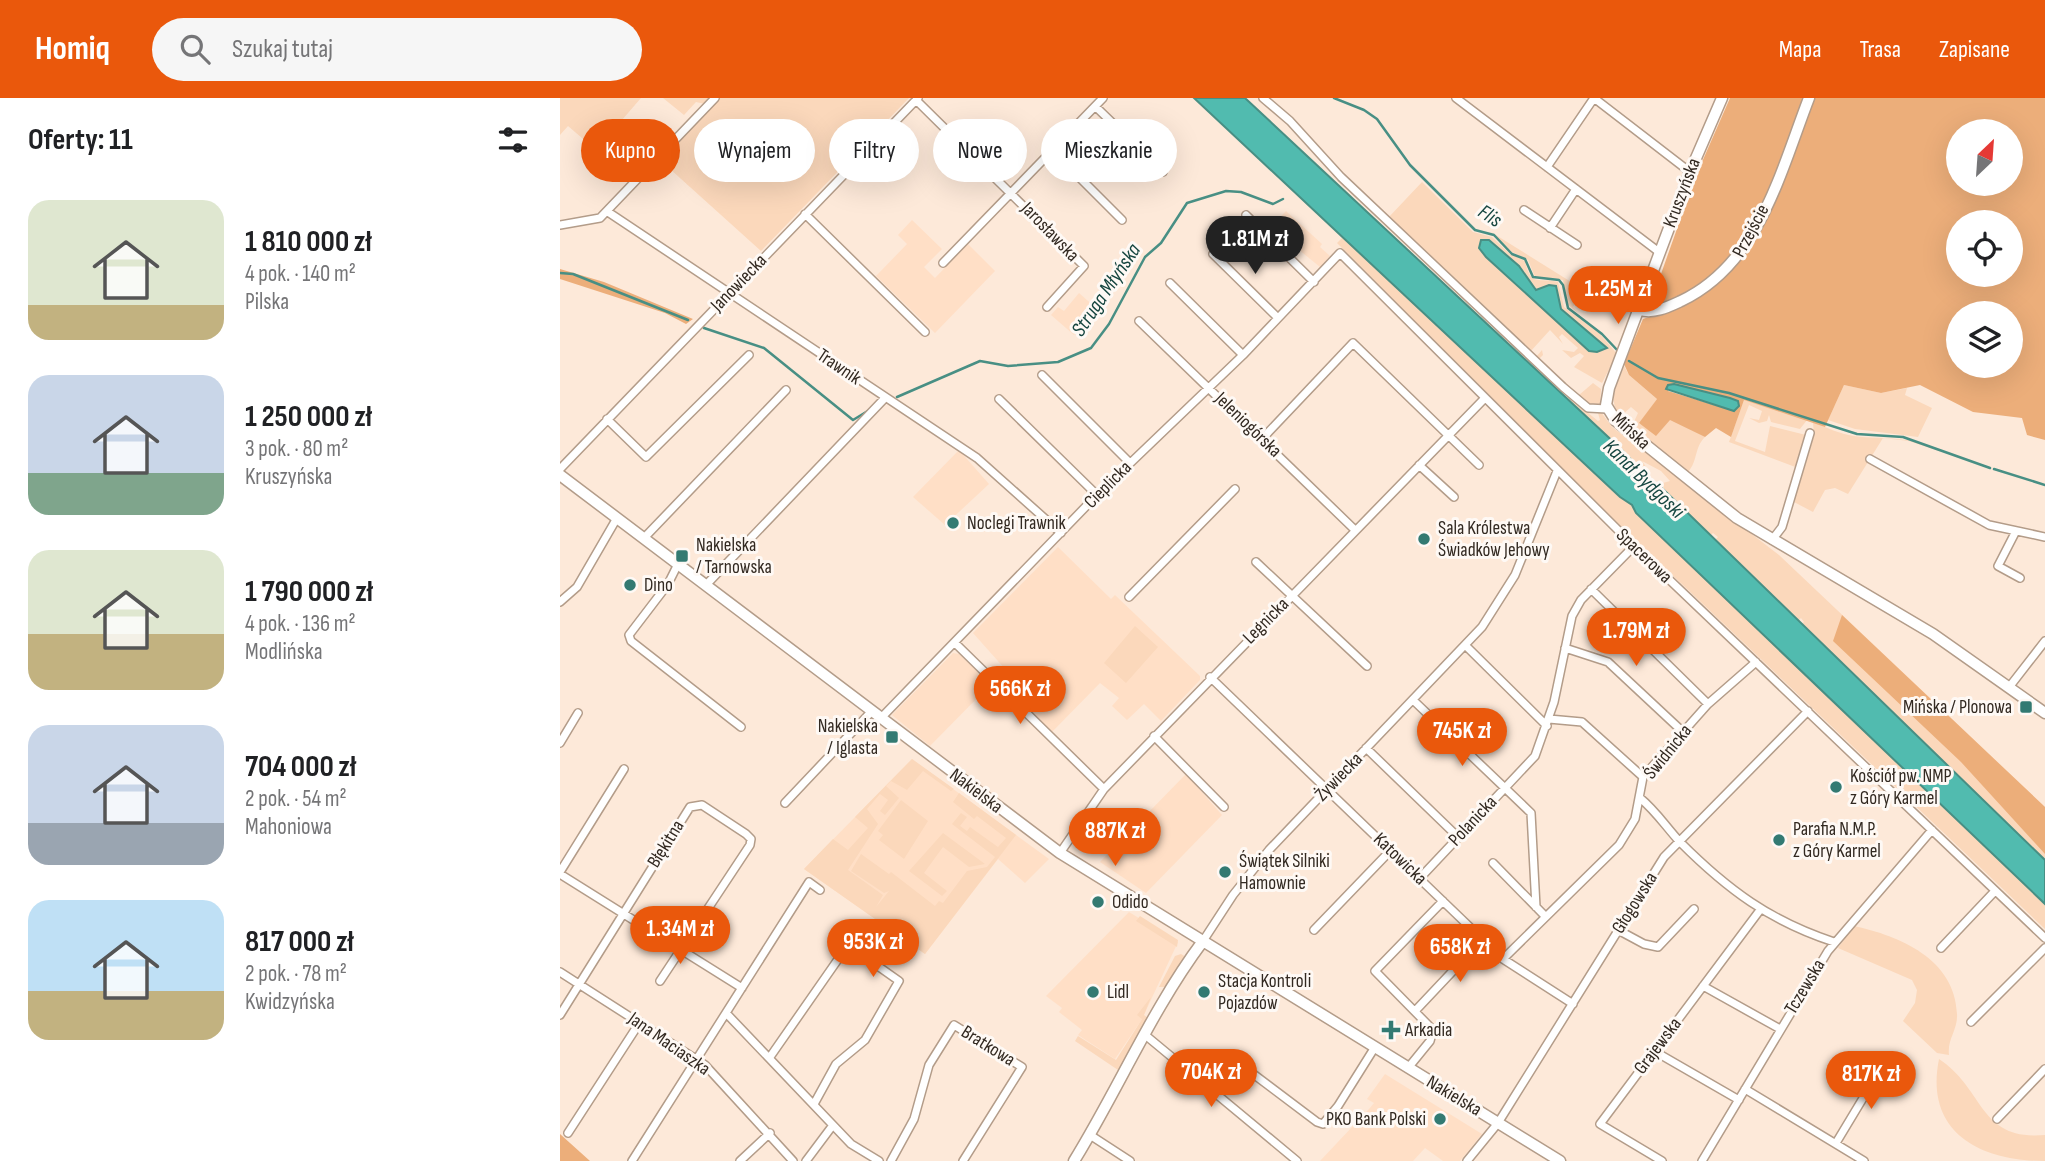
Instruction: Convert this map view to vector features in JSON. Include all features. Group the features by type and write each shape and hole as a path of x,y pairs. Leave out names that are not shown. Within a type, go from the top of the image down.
{"street":[{"path":"560,225 600,218 608,212 715,98"},
{"path":"1084,119 1103,98"},
{"name":"Mińska","path":"1263,98 1290,121 1341,177 1588,408 1607,409 1632,435 1737,518 1933,634 2045,713"},
{"path":"1456,98 1659,252"},
{"path":"1547,167 1594,98 1690,172"},
{"name":"Kruszyńska","path":"1607,409 1607,392 1690,172 1722,98"},
{"name":"Przejście","path":"1640,310 1653,311 1678,302 1706,287 1731,267 1762,215 1810,98"},
{"name":"Jarosławska","path":"917,99 1084,266 1047,307"},
{"name":"Janowiecka","path":"560,469 917,99"},
{"path":"1096,107 1108,119"},
{"path":"943,263 1041,164"},
{"path":"1084,182 1122,220"},
{"path":"1550,228 1576,189"},
{"path":"1524,211 1577,246"},
{"name":"Trawnik","path":"608,212 884,399 977,458 1061,533"},
{"path":"806,214 925,332"},
{"path":"1246,215 1314,282"},
{"name":"Cieplicka","path":"785,803 955,643 1097,495 1243,355 1340,253"},
{"name":"Spacerowa","path":"1340,253 1634,546 2045,938"},
{"path":"1213,254 1279,318"},
{"path":"1170,283 1243,355"},
{"name":"Jeleniogórska","path":"1139,321 1355,530"},
{"path":"1261,440 1353,343 1479,465"},
{"path":"607,419 646,457 749,355"},
{"path":"1042,375 1130,463"},
{"path":"644,538 786,390"},
{"name":"Legnicka","path":"1060,853 1104,789 1484,398"},
{"path":"706,585 884,399"},
{"path":"999,399 1097,495"},
{"path":"1772,540 1782,527 1810,433"},
{"path":"1870,459 1977,519 2045,537"},
{"path":"1419,465 1454,497"},
{"name":"Żywiecka","path":"1203,941 1253,868 1466,646 1495,610 1515,575 1557,471"},
{"name":"Nakielska","path":"560,475 875,716 1060,853 1559,1161"},
{"path":"1129,597 1235,489"},
{"path":"560,602 577,587 617,518"},
{"path":"2016,531 1998,566 2020,578"},
{"name":"Polanicka","path":"1420,878 1535,756 1554,702 1572,617 1591,589 1634,546"},
{"path":"1256,562 1291,596 1301,601 1367,666"},
{"path":"678,564 668,584 629,635 631,641 741,727"},
{"path":"1591,589 1708,704"},
{"path":"2010,686 2045,641"},
{"path":"955,643 1104,789"},
{"path":"1466,646 1548,722 1565,718 1587,726 1643,777"},
{"path":"1565,648 1608,662 1683,732"},
{"name":"Świdnicka","path":"1503,959 1627,835 1635,819 1643,777 1708,704 1756,662"},
{"name":"Katowicka","path":"1210,677 1503,959 1573,1003"},
{"path":"1413,701 1531,813 1536,906"},
{"path":"1554,702 1565,718"},
{"name":"Głogowska","path":"1467,1161 1498,1123 1660,864 1679,840 1808,711"},
{"path":"560,743 578,713"},
{"path":"1154,736 1224,807"},
{"path":"1366,748 1458,837"},
{"path":"624,769 560,873 742,988"},
{"path":"1640,798 1718,879 1760,910 1799,930 1834,942"},
{"name":"Błękitna","path":"560,1016 690,807 702,805 751,839 750,845 680,949"},
{"name":"Tczewska","path":"1702,1161 1834,942 1932,830"},
{"path":"1314,930 1391,850"},
{"path":"1493,863 1545,916"},
{"path":"632,1161 809,882 820,890"},
{"path":"1941,948 1995,891"},
{"path":"1408,1068 1433,1035 1431,1027 1375,971 1443,901"},
{"path":"1618,930 1644,944 1658,947 1693,909"},
{"name":"Grajewska","path":"1662,1161 1600,1124 1760,910"},
{"path":"1416,1010 1483,939"},
{"path":"1074,1161 1168,989 1203,941"},
{"path":"769,1057 848,945 899,981 865,1040 836,1064 814,1104"},
{"path":"1971,1022 2045,948"},
{"path":"660,981 680,949"},
{"name":"Jana Maciaszka","path":"560,972 696,1059 770,1133 793,1161"},
{"path":"1703,986 1780,1030"},
{"path":"726,1013 851,1144 879,1161"},
{"path":"568,1133 640,1022"},
{"name":"Bratkowa","path":"891,1161 914,1119 929,1065 954,1025 1022,1067 963,1161"},
{"path":"1144,1034 1297,1161"},
{"path":"1208,1089 1231,1065 1240,1063 1322,1124 1338,1106 1375,1047"},
{"path":"1654,1051 1739,1100"},
{"path":"1836,1143 1883,1065"},
{"path":"1997,1119 2045,1069"},
{"path":"1745,1089 1864,1161"},
{"path":"806,1161 833,1125"},
{"path":"740,1161 770,1133"},
{"path":"1090,1135 1130,1161"}],"shaded area":[{"path":"560,98 641,98 623,119 581,119 581,137 568,126 560,135"},
{"path":"663,98 709,98 705,104 696,102 684,115"},
{"path":"720,98 909,98 889,119 829,119 829,181 761,251 680,178 680,139 694,125 694,182 815,182 815,119 700,119"},
{"path":"1730,98 2045,98 2045,440 2027,435 2022,418 1973,412 1920,385 1881,393 1844,385 1825,427 1744,400 1731,437 1716,428 1705,437 1670,420 1656,436 1639,423 1657,399 1629,375 1624,364 1643,319 1660,313 1650,305 1695,178","holes":["1668,385 1703,391 1734,411 1668,391"]},
{"path":"1422,182 1473,232 1492,237 1510,254 1525,261 1533,278 1558,282 1564,307 1600,334 1617,354 1602,383 1574,367 1584,356 1580,353 1571,358 1562,350 1574,352 1578,348 1562,334 1559,337 1563,344 1550,330 1530,352 1536,357 1542,350 1543,355 1538,360 1388,218"},
{"path":"1286,211 1322,244 1320,247 1330,256 1320,267 1271,227"},
{"path":"912,220 942,249 924,267 935,278 968,244 995,271 935,333 876,276 907,244 898,235"},
{"path":"1491,232 1584,290 1573,307 1578,313 1568,305 1563,280 1535,277 1528,260 1512,252"},
{"path":"1343,237 1619,497 1632,505 1636,513 2045,904 2045,929 1607,513 1337,243"},
{"path":"560,269 604,282 693,319 686,324 665,313 560,279"},
{"path":"1079,293 1096,308 1074,335 1051,315 1058,307 1064,311"},
{"path":"1624,366 1629,375 1657,399 1639,424 1670,419 1705,437 1688,472 1632,426 1638,413 1631,407 1621,416 1617,410 1614,398"},
{"path":"1593,383 1601,389 1600,406 1592,407 1579,395"},
{"path":"1844,385 1881,393 1907,388 1905,395 1932,408 1918,437 1855,429 1828,420"},
{"path":"1565,394 1598,421 1598,413 1601,412 1612,427 1779,555 2045,807 2045,859 1801,624 1804,622 1801,618 1798,621 1715,540 1718,537 1713,533 1710,536 1664,490 1663,483 1670,481 1661,471 1642,461 1649,471 1643,475 1637,464 1571,403"},
{"path":"1744,400 1807,420 1800,429 1771,422 1769,415 1767,421 1759,423 1749,418 1759,420 1762,411 1749,405 1735,441 1765,452 1770,426 1806,435 1798,468 1729,442"},
{"path":"1813,422 1849,435 1883,438 1848,494 1835,488 1825,490 1813,512 1794,502 1814,436"},
{"path":"1885,438 1910,441 1921,443 1942,452 1909,441"},
{"path":"959,450 989,484 945,525 913,497"},
{"path":"1058,547 1111,599 1115,595 1200,676 1200,680 1161,721 1144,704 1127,720 1112,706 1119,698 1100,683 1052,732 1016,696 1023,689 973,633"},
{"path":"1842,615 2045,807 2045,854 1961,762 1833,641"},
{"path":"1135,626 1158,647 1126,683 1104,663"},
{"path":"953,653 959,654 991,684 930,746 892,715"},
{"path":"912,759 1049,859 1025,883 998,859 925,954 804,869"},
{"path":"912,759 954,789 951,791 923,771 907,790 891,781 886,786 899,798 885,815 880,811 888,800 880,794 867,809 878,824 848,870 883,895 876,907 889,891 884,893 851,871 861,854 889,874 891,872 935,906 939,901 943,903 967,871 987,867 995,857 952,824 961,813 967,817 960,826 967,831 970,827 998,847 1006,838 977,816 974,819 953,802 959,793 1016,835 925,954 804,869 833,839 848,850 868,828 855,817"},
{"path":"1186,774 1222,815 1146,893 1100,862"},
{"path":"901,800 928,821 904,859 879,840 883,835 878,831"},
{"path":"943,833 985,864 969,867 943,847 924,873 947,891 942,896 909,871"},
{"path":"1129,912 1178,942 1142,1019 1115,1059 1078,1035 1082,1030 1059,1012 1062,1008 1046,996"},
{"path":"1140,916 1178,940 1177,947 1136,921"},
{"path":"1854,926 1872,930 1906,944 1922,953 1947,978 1954,995 1957,1014 1949,1055 1937,1053 1903,1021 1915,1003 1917,990 1912,980 1838,948"},
{"path":"1181,954 1186,957 1165,987 1159,987 1175,956"},
{"path":"1151,997 1144,1015 1148,1018 1121,1072 1075,1041 1078,1036 1116,1060 1142,1019 1137,1015"},
{"path":"1939,1059 1966,1084 1994,1122 2023,1135 2045,1135 2045,1161 2021,1160 1999,1155 1962,1138 1949,1124 1940,1106 1937,1085"},
{"path":"1385,1074 1482,1134 1460,1161 1443,1161 1425,1148 1413,1161 1320,1161 1374,1103 1367,1099"},
{"path":"560,1134 590,1161 560,1161"}],"water":[{"name":"Kanał Bydgoski","path":"1194,98 1245,98 1620,448 1640,469 1645,480 1662,488 2045,860 2045,904 1636,513 1632,505 1620,497"},
{"path":"1481,240 1489,240 1519,266 1536,290 1549,285 1556,286 1561,309 1607,348 1597,352 1589,351 1486,257 1479,248"},
{"path":"1674,384 1730,398 1738,401 1739,406 1734,411 1666,389 1668,385"}],"waterway":[{"name":"Flis","path":"1334,98 1364,110 1377,119 1410,165 1475,230 1494,235 1512,254 1525,259 1533,277 1559,280 1563,285 1568,308 1602,334 1619,352"},
{"name":"Struga Młyńska","path":"897,397 980,361 1008,366 1058,362 1091,348 1109,324 1145,257 1161,243 1187,203 1226,191 1241,192 1273,204 1283,199"},
{"name":"Struga Młyńska","path":"560,273 573,274 688,320"},
{"name":"Struga Młyńska","path":"704,328 764,348 853,420 871,409"},
{"name":"Flis","path":"1629,361 1658,378 1729,393 1857,434 1903,437 1990,468"},
{"name":"Flis","path":"1994,469 2045,485"}],"place":[{"name":"Noclegi Trawnik","path":"953,523"},
{"name":"Sala Królestwa Świadków Jehowy","path":"1424,539"},
{"name":"Nakielska / Tarnowska","path":"682,556"},
{"name":"Dino","path":"630,585"},
{"name":"Mińska / Plonowa","path":"2026,707"},
{"name":"Nakielska / Iglasta","path":"892,737"},
{"name":"Kościół pw. NMP z Góry Karmel","path":"1836,787"},
{"name":"Parafia N.M.P. z Góry Karmel","path":"1779,840"},
{"name":"Świątek Silniki Hamownie","path":"1225,872"},
{"name":"Odido","path":"1098,902"},
{"name":"Lidl","path":"1093,992"},
{"name":"Stacja Kontroli Pojazdów","path":"1204,992"},
{"name":"Arkadia","path":"1391,1030"},
{"name":"PKO Bank Polski","path":"1440,1119"}]}
